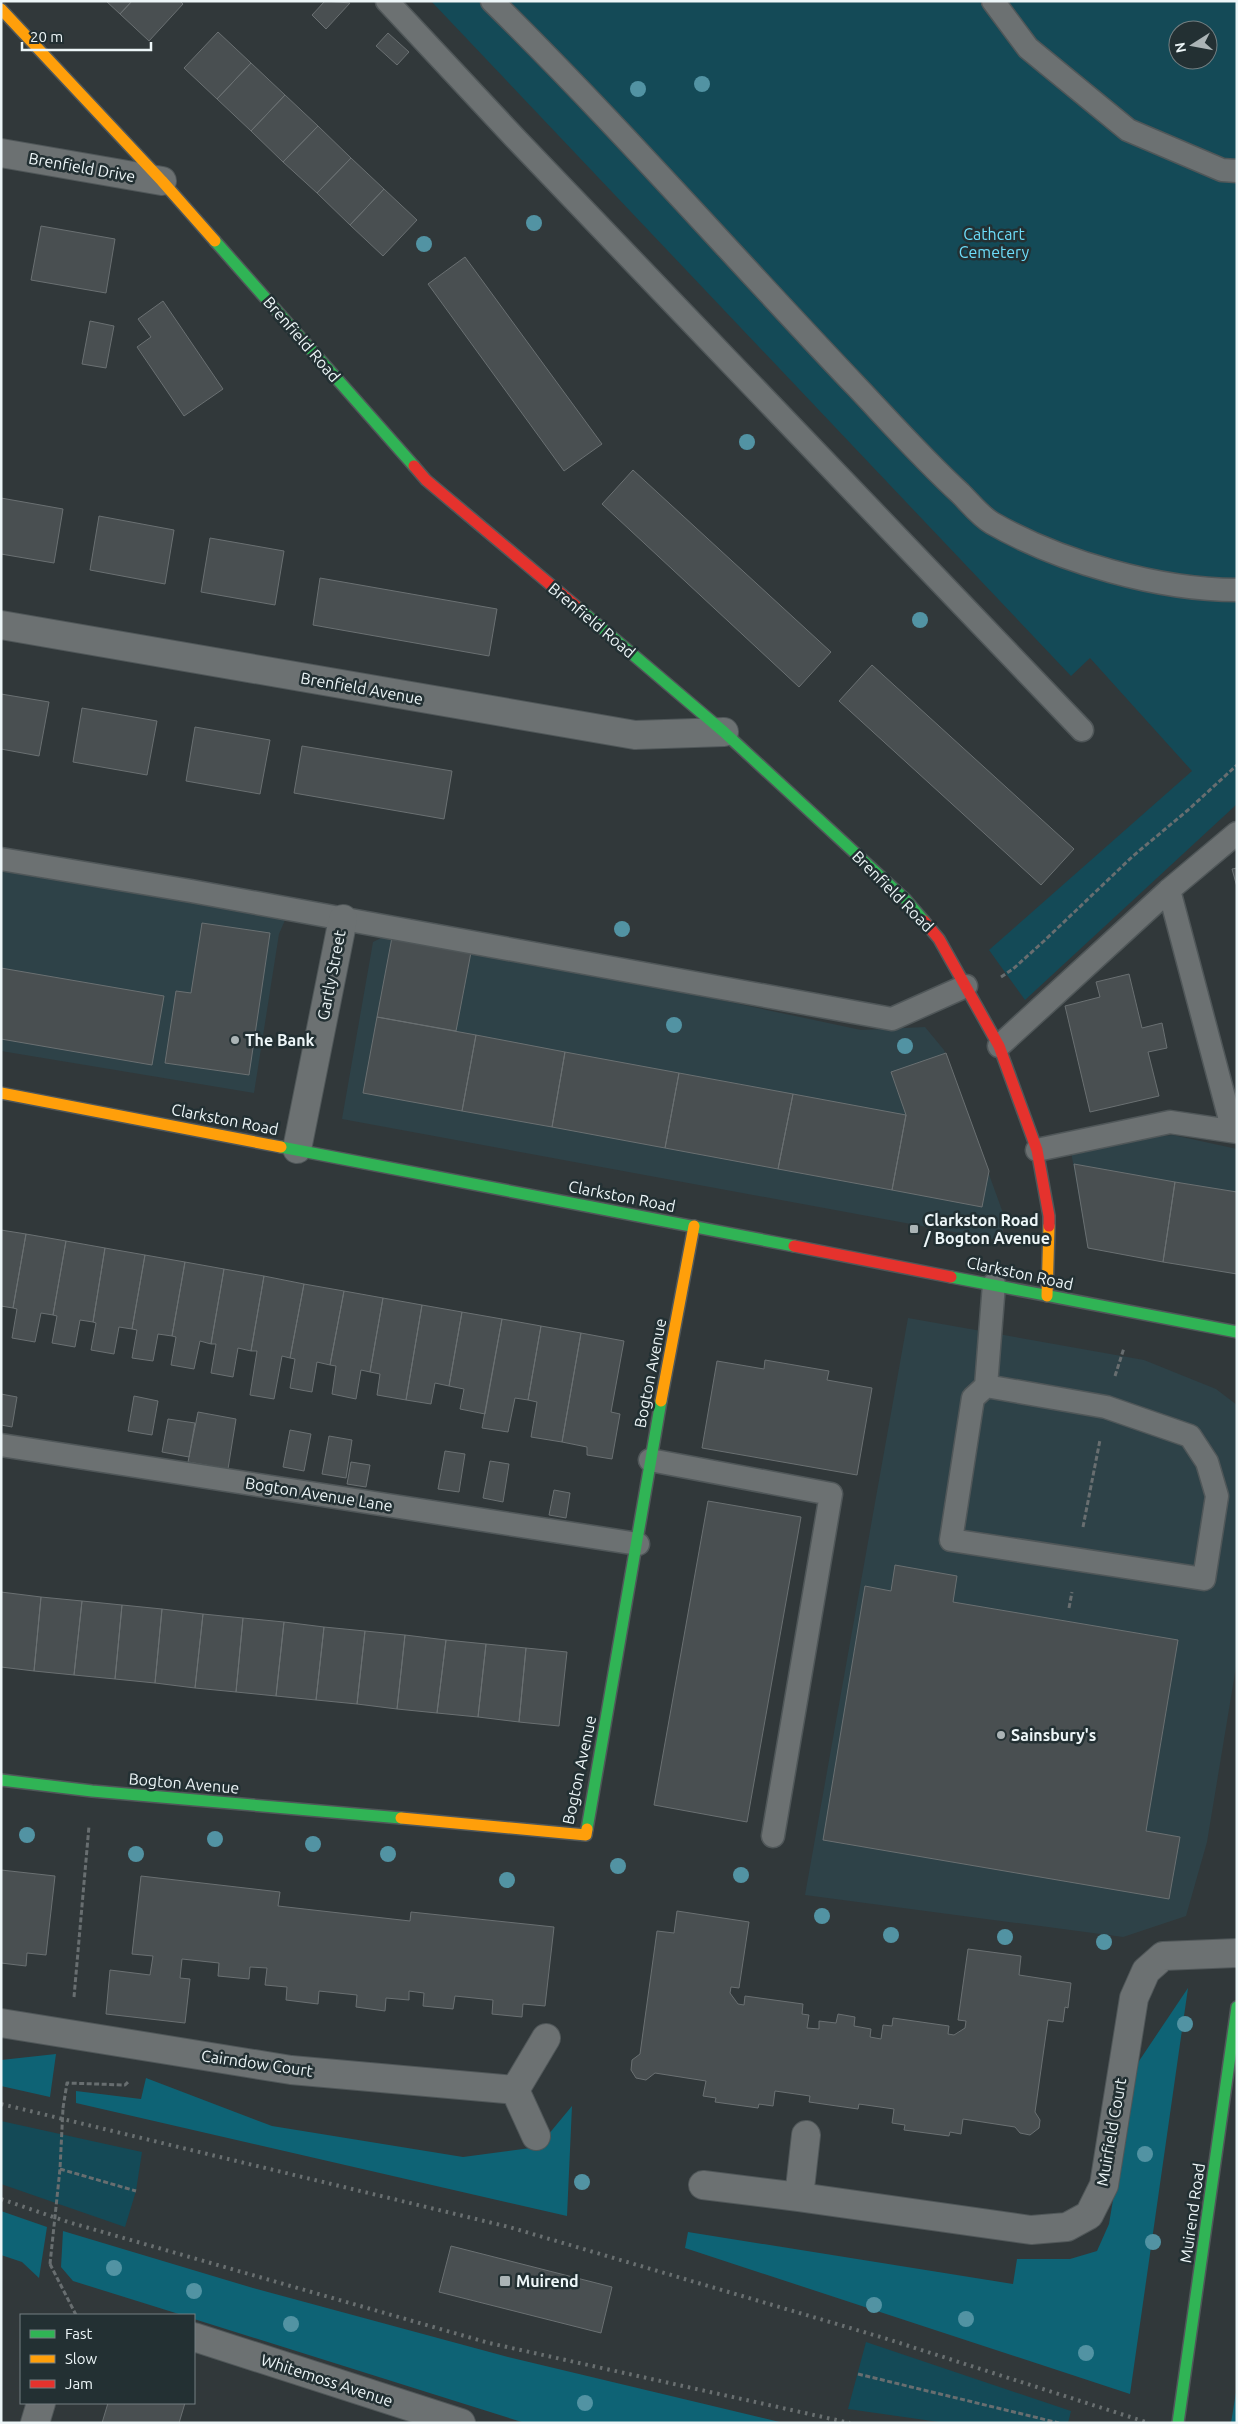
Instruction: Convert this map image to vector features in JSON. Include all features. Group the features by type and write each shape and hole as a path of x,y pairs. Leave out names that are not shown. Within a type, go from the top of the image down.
{"street":[{"name":"Brenfield Road","path":"1,9 162,181 426,480 724,732 906,900 939,939 999,1046 1037,1150 1049,1216 1047,1296"},
{"name":"Brenfield Drive","path":"1,154 162,181"},
{"name":"Brenfield Avenue","path":"1,625 635,735 724,732"},
{"name":"Gartly Street","path":"296,1150 343,919"},
{"name":"Clarkston Road","path":"1,1093 1237,1332"},
{"name":"Bogton Avenue","path":"1,1780 92,1791 586,1835 638,1544 650,1460 694,1226"},
{"name":"Muirfield Court","path":"703,2186 799,2197 1031,2230 1067,2227 1089,2215 1104,2185 1134,1998 1146,1972 1163,1956 1237,1953"},
{"name":"Muirend Road","path":"1178,2423 1237,2007"},
{"name":"Cairndow Court","path":"1,2023 291,2070 515,2090"},
{"path":"536,2136 515,2090 546,2038"},
{"path":"799,2197 806,2135"},
{"name":"Whitemoss Avenue","path":"195,2338 461,2423"},
{"path":"35,2423 41,2404"}],"lane":[{"path":"387,1 515,138 1082,730"},
{"path":"492,1 541,49 769,296 926,460 990,522 1050,550 1134,578 1202,590 1237,590"},
{"path":"993,1 1028,48 1128,130 1222,170 1237,172"},
{"path":"999,1046 1169,890 1237,833"},
{"path":"1,860 343,919 892,1019 969,991"},
{"path":"1037,1150 1170,1122 1235,1131 1169,890"},
{"path":"986,1386 1106,1407 1190,1436 1207,1462 1217,1496 1204,1579 951,1540 973,1398 986,1386 994,1284"},
{"name":"Bogton Avenue Lane","path":"1,1445 638,1544"},
{"path":"650,1460 831,1494 773,1836"}],"path":[{"path":"969,991 1013,969 1133,856 1188,810 1237,765"},
{"path":"1070,1608 1077,1559 1106,1407 1134,1311"},
{"path":"78,1966 92,1791"},
{"path":"75,2314 50,2264 60,2170 63,2108 67,2083 125,2085 131,2079 128,2074"},
{"path":"60,2170 136,2191"},
{"path":"858,2374 1059,2423"}],"shaded area":[{"path":"1,847 294,899 279,934 254,1093 1,1051"},
{"path":"393,932 472,947 861,1030 925,1027 944,1050 1003,1213 1003,1241 342,1119 373,942"},
{"path":"1173,1135 1237,1149 1237,1274 1088,1248 1070,1146"},
{"path":"908,1318 1144,1360 1216,1389 1237,1405 1237,1661 1207,1842 1186,1916 1123,1937 805,1895"},
{"path":"1188,1988 1130,2394 685,2248 688,2232 1013,2284 1017,2259 1070,2259 1097,2251 1109,2224 1135,2067"},
{"path":"56,2054 50,2097 1,2086 1,2060"},
{"path":"146,2078 272,2126 463,2157 538,2147 572,2106 567,2216 76,2103 76,2091 141,2099"},
{"path":"1,2211 47,2227 39,2278 22,2262 1,2255"},
{"path":"63,2231 253,2288 508,2357 784,2423 525,2423 195,2319 195,2314 179,2314 73,2281 61,2267"},
{"path":"1237,2386 1237,2423 1231,2423"}],"green space":[{"name":"Cathcart Cemetery","path":"431,1 1237,1 1237,804 1025,1000 989,950 1192,771 1090,658 1071,676"},
{"path":"1,2121 142,2152 136,2191 125,2227 1,2184"},
{"path":"866,2342 1071,2411 1068,2423 946,2423 848,2409"}],"building":[{"path":"106,1 132,1 120,14"},
{"path":"132,1 180,1 183,4 149,41 120,14"},
{"path":"325,1 350,3 326,29 312,15"},
{"path":"218,32 251,63 217,99 184,68"},
{"path":"388,33 409,52 397,65 376,46"},
{"path":"251,63 285,95 251,131 217,99"},
{"path":"285,95 318,126 283,162 251,131"},
{"path":"318,126 351,158 317,193 283,162"},
{"path":"351,158 384,189 350,225 317,193"},
{"path":"384,189 417,220 383,256 350,225"},
{"path":"41,226 115,239 106,293 31,280"},
{"path":"465,257 602,444 564,471 428,284"},
{"path":"163,301 223,389 184,416 137,347 151,337 138,319"},
{"path":"90,321 114,326 106,368 82,364"},
{"path":"633,470 831,652 799,687 602,504"},
{"path":"1,498 63,509 54,563 1,554"},
{"path":"99,516 174,530 165,584 90,570"},
{"path":"210,538 284,551 275,605 201,592"},
{"path":"320,578 497,609 489,656 313,625"},
{"path":"872,665 1074,849 1041,885 839,701"},
{"path":"1,694 49,702 39,756 1,749"},
{"path":"82,708 157,721 147,775 73,762"},
{"path":"195,727 270,740 260,794 186,781"},
{"path":"302,746 452,771 444,819 294,793"},
{"path":"1237,868 1237,887 1232,869"},
{"path":"202,923 270,933 249,1075 165,1063 176,991 191,993"},
{"path":"393,932 472,947 456,1031 377,1017"},
{"path":"1,968 164,996 152,1065 1,1039"},
{"path":"1129,974 1142,1028 1162,1023 1167,1048 1148,1052 1159,1096 1090,1112 1065,1006 1100,997 1096,982"},
{"path":"377,1017 476,1035 462,1111 363,1093"},
{"path":"476,1035 565,1052 552,1127 462,1111"},
{"path":"565,1052 679,1073 665,1148 552,1127"},
{"path":"946,1053 989,1171 982,1207 892,1190 906,1115 891,1072"},
{"path":"679,1073 793,1094 778,1169 665,1148"},
{"path":"793,1094 906,1115 892,1190 778,1169"},
{"path":"1074,1164 1175,1182 1163,1262 1088,1248"},
{"path":"1175,1182 1237,1192 1237,1274 1163,1262"},
{"path":"1,1230 26,1234 13,1308 1,1306"},
{"path":"26,1234 66,1241 53,1315 41,1313 35,1342 12,1338 17,1309 13,1308"},
{"path":"66,1241 105,1248 93,1322 80,1320 75,1347 52,1343 57,1316 53,1315"},
{"path":"105,1248 145,1255 132,1329 119,1327 114,1354 91,1350 96,1323 93,1322"},
{"path":"145,1255 185,1262 172,1336 158,1334 153,1361 132,1358 137,1330 132,1329"},
{"path":"185,1262 224,1269 211,1344 200,1341 194,1369 171,1365 176,1337 172,1336"},
{"path":"224,1269 264,1276 251,1351 238,1348 233,1377 211,1373 216,1344 211,1344"},
{"path":"264,1276 304,1284 290,1358 282,1356 274,1399 250,1395 257,1351 251,1351"},
{"path":"304,1284 344,1291 330,1365 317,1362 312,1392 290,1388 295,1359 290,1358"},
{"path":"344,1291 383,1298 370,1372 361,1370 356,1399 332,1394 336,1366 330,1365"},
{"path":"383,1298 422,1305 406,1400 377,1395 380,1374 370,1372"},
{"path":"422,1305 462,1312 449,1386 435,1383 431,1404 406,1400"},
{"path":"462,1312 502,1319 485,1414 460,1409 464,1389 449,1386"},
{"path":"502,1319 541,1326 528,1400 515,1398 508,1432 482,1428"},
{"path":"541,1326 581,1333 562,1442 531,1437 537,1402 528,1400"},
{"path":"581,1333 624,1341 611,1412 620,1414 612,1459 587,1455 587,1447 562,1442"},
{"path":"765,1360 829,1371 827,1380 872,1388 857,1475 702,1448 717,1361 764,1369"},
{"path":"1,1394 17,1397 12,1427 1,1425"},
{"path":"134,1396 158,1401 152,1435 128,1431"},
{"path":"198,1412 236,1419 228,1469 188,1462"},
{"path":"168,1419 195,1423 189,1457 162,1452"},
{"path":"290,1430 311,1434 304,1471 283,1467"},
{"path":"329,1436 352,1440 346,1478 322,1474"},
{"path":"445,1451 465,1454 459,1492 438,1489"},
{"path":"490,1461 509,1464 503,1502 483,1498"},
{"path":"351,1462 370,1465 366,1487 347,1484"},
{"path":"554,1490 570,1493 566,1518 549,1515"},
{"path":"708,1501 801,1517 747,1822 654,1805"},
{"name":"Sainsbury's","path":"895,1565 957,1576 953,1602 1178,1640 1146,1831 1180,1837 1169,1899 823,1840 865,1586 891,1591"},
{"path":"1,1592 41,1597 34,1671 1,1667"},
{"path":"41,1597 82,1601 74,1675 34,1671"},
{"path":"82,1601 122,1605 115,1679 74,1675"},
{"path":"122,1605 162,1609 155,1683 115,1679"},
{"path":"162,1609 203,1614 195,1688 155,1683"},
{"path":"203,1614 243,1618 236,1692 195,1688"},
{"path":"243,1618 284,1622 276,1696 236,1692"},
{"path":"284,1622 324,1627 316,1700 276,1696"},
{"path":"324,1627 365,1631 357,1704 316,1700"},
{"path":"365,1631 405,1635 397,1709 357,1704"},
{"path":"405,1635 446,1640 437,1713 397,1709"},
{"path":"446,1640 486,1644 478,1717 437,1713"},
{"path":"486,1644 526,1648 519,1722 478,1717"},
{"path":"526,1648 567,1652 559,1726 519,1722"},
{"path":"1,1870 55,1876 46,1955 27,1953 26,1966 1,1963"},
{"path":"141,1876 280,1892 278,1906 410,1921 411,1912 554,1927 545,2006 523,2004 522,2017 492,2014 493,2000 455,1996 453,2009 423,2006 424,1993 409,1991 409,2000 386,1998 385,2011 356,2007 357,1995 319,1991 318,2004 286,2000 287,1987 265,1985 267,1968 250,1967 249,1979 218,1976 219,1963 182,1959 180,1978 190,1979 185,2023 106,2014 110,1970 150,1975 153,1956 132,1954"},
{"path":"677,1911 749,1922 739,1988 731,1987 730,1993 738,2004 744,2005 745,1996 803,2004 802,2014 809,2015 807,2028 819,2029 819,2021 836,2023 838,2014 855,2017 854,2026 871,2029 870,2037 881,2039 883,2025 892,2026 893,2018 949,2026 948,2034 954,2035 965,2028 966,2021 958,2020 968,1949 1021,1956 1019,1975 1071,1983 1068,2008 1065,2007 1063,2022 1048,2020 1035,2112 1040,2120 1039,2128 1030,2135 1020,2133 1015,2127 963,2119 961,2134 950,2132 949,2136 904,2130 905,2125 892,2123 894,2109 859,2104 858,2109 809,2102 810,2096 775,2091 773,2106 759,2104 758,2108 715,2102 716,2098 703,2096 706,2081 655,2073 646,2080 636,2078 631,2070 632,2060 640,2054 657,1931 674,1933"},
{"path":"451,2246 612,2287 601,2333 439,2292"},
{"path":"108,2404 185,2404 179,2423 102,2423"}],"railway":[{"path":"1,2104 509,2227 884,2338 1149,2423"},
{"path":"1,2199 68,2222 489,2343 850,2423"}],"traffic: fast":[{"path":"215,241 414,466"},
{"path":"577,607 724,732 906,900 924,921"},
{"path":"281,1147 794,1246"},
{"path":"951,1277 1237,1332"},
{"path":"587,1829 661,1401"},
{"path":"1,1780 92,1791 401,1818"},
{"path":"1178,2423 1237,2007"}],"traffic: slow":[{"path":"1,9 162,181 215,241"},
{"path":"1,1093 281,1147"},
{"path":"661,1401 694,1226"},
{"path":"1047,1296 1049,1226"},
{"path":"401,1818 586,1835 587,1829"}],"traffic: jam":[{"path":"414,466 426,480 577,607"},
{"path":"924,921 939,939 999,1046 1037,1150 1049,1216 1049,1226"},
{"path":"794,1246 951,1277"}],"place":[{"name":"The Bank","path":"235,1040"},
{"name":"Clarkston Road / Bogton Avenue","path":"914,1229"},
{"name":"Sainsbury's","path":"1001,1735"},
{"name":"Muirend","path":"505,2281"}]}
